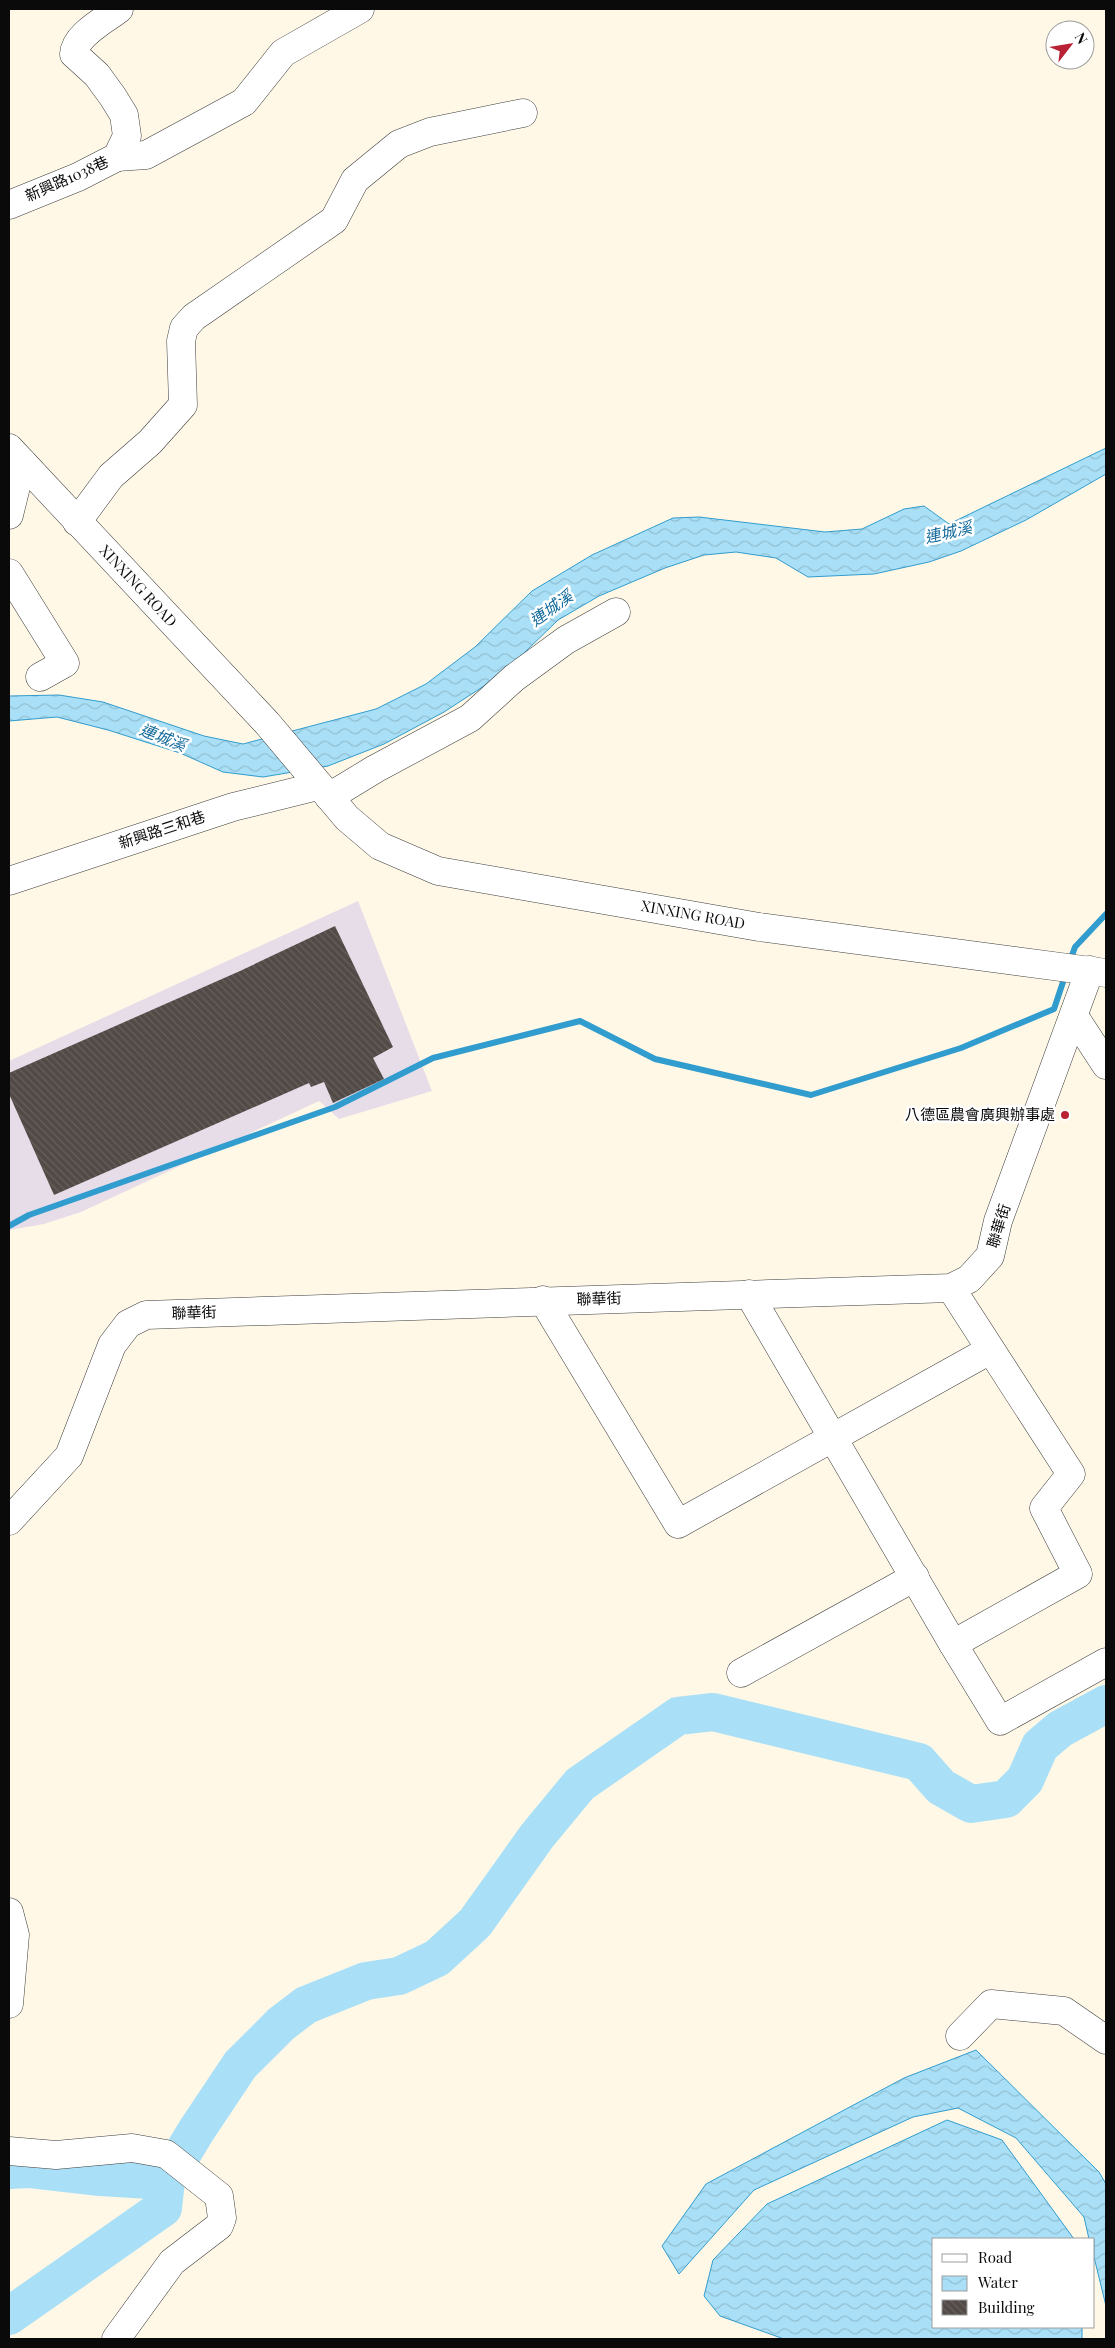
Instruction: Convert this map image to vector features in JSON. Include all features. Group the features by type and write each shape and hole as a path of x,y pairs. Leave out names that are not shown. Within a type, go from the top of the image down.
{"street":[{"name":"新興路1038巷","path":"9,206 78,177 117,157 127,136 124,115 98,75 74,54 74,48 84,36 119,9"},
{"path":"117,157 146,155 244,102 283,53 360,9"},
{"path":"77,522 112,476 150,442 182,405 182,341 184,328 194,317 334,220 355,180 399,144 430,132 523,113"},
{"path":"9,512 15,455"},
{"name":"XINXING ROAD","path":"15,455 268,724 347,818 380,846 438,872 759,927 1093,971"},
{"path":"9,573 65,662 40,677"},
{"name":"新興路三和巷","path":"9,881 233,807 320,788 375,769 470,718 514,678 566,640 616,612"},
{"name":"聯華街","path":"9,1521 69,1456 112,1346 128,1324 146,1315 543,1300 950,1288 969,1279 990,1256 998,1221 1074,1016 1093,971"},
{"path":"1074,1016 1106,1065"},
{"path":"950,1288 1071,1474 1044,1508 1078,1574 953,1644"},
{"path":"749,1294 1000,1721 1106,1662"},
{"path":"543,1300 678,1524 990,1350"},
{"path":"741,1673 914,1577"},
{"path":"9,1912 15,1935 9,2004"},
{"path":"960,2036 991,2004 1064,2012 1106,2040"},
{"path":"9,2151 56,2155 132,2148 166,2154 219,2196 222,2218 219,2226 172,2262 116,2339"}],"shaded area":[{"path":"358,901 432,1091 339,1119 319,1101 81,1212 44,1224 9,1230 9,1061"}],"water":[{"name":"連城溪","path":"1106,448 1106,474 1026,520 961,551 929,562 874,574 808,577 776,558 736,552 704,555 665,568 599,596 558,620 523,654 484,686 444,712 384,744 328,766 263,777 223,772 180,753 108,730 57,717 9,721 9,696 59,695 103,702 204,736 243,744 376,709 426,684 475,647 532,591 592,555 673,518 699,517 825,532 862,529 904,509 924,506 949,524"},
{"path":"976,2050 1099,2172 1106,2184 1106,2306 1095,2261 1095,2238 1089,2238 1084,2217 1016,2138 958,2108 913,2117 754,2190 679,2274 662,2246 706,2184 904,2078"},
{"path":"947,2120 1002,2140 1073,2238 932,2238 932,2328 1082,2328 1082,2339 784,2339 720,2316 704,2296 713,2260 767,2204"}],"building":[{"path":"335,926 393,1047 373,1058 384,1079 333,1103 324,1082 311,1087 309,1083 54,1195 9,1094 9,1073 240,971"}],"waterway":[{"path":"1070,961 1075,947 1106,914"},
{"path":"9,1226 29,1215 335,1107 433,1058 580,1021 655,1059 811,1095 961,1048 1054,1009 1066,973"},
{"path":"9,2170 30,2169 100,2177 166,2181 196,2131 240,2065 281,2024 306,2005 366,1981 399,1976 437,1958 475,1923 537,1836 580,1784 678,1716 713,1712 919,1762 941,1787 971,1804 1006,1799 1025,1780 1040,1746 1060,1729 1106,1704"},
{"path":"9,2316 163,2208 166,2181"}],"place":[{"name":"八德區農會廣興辦事處","path":"1065,1115"}]}
